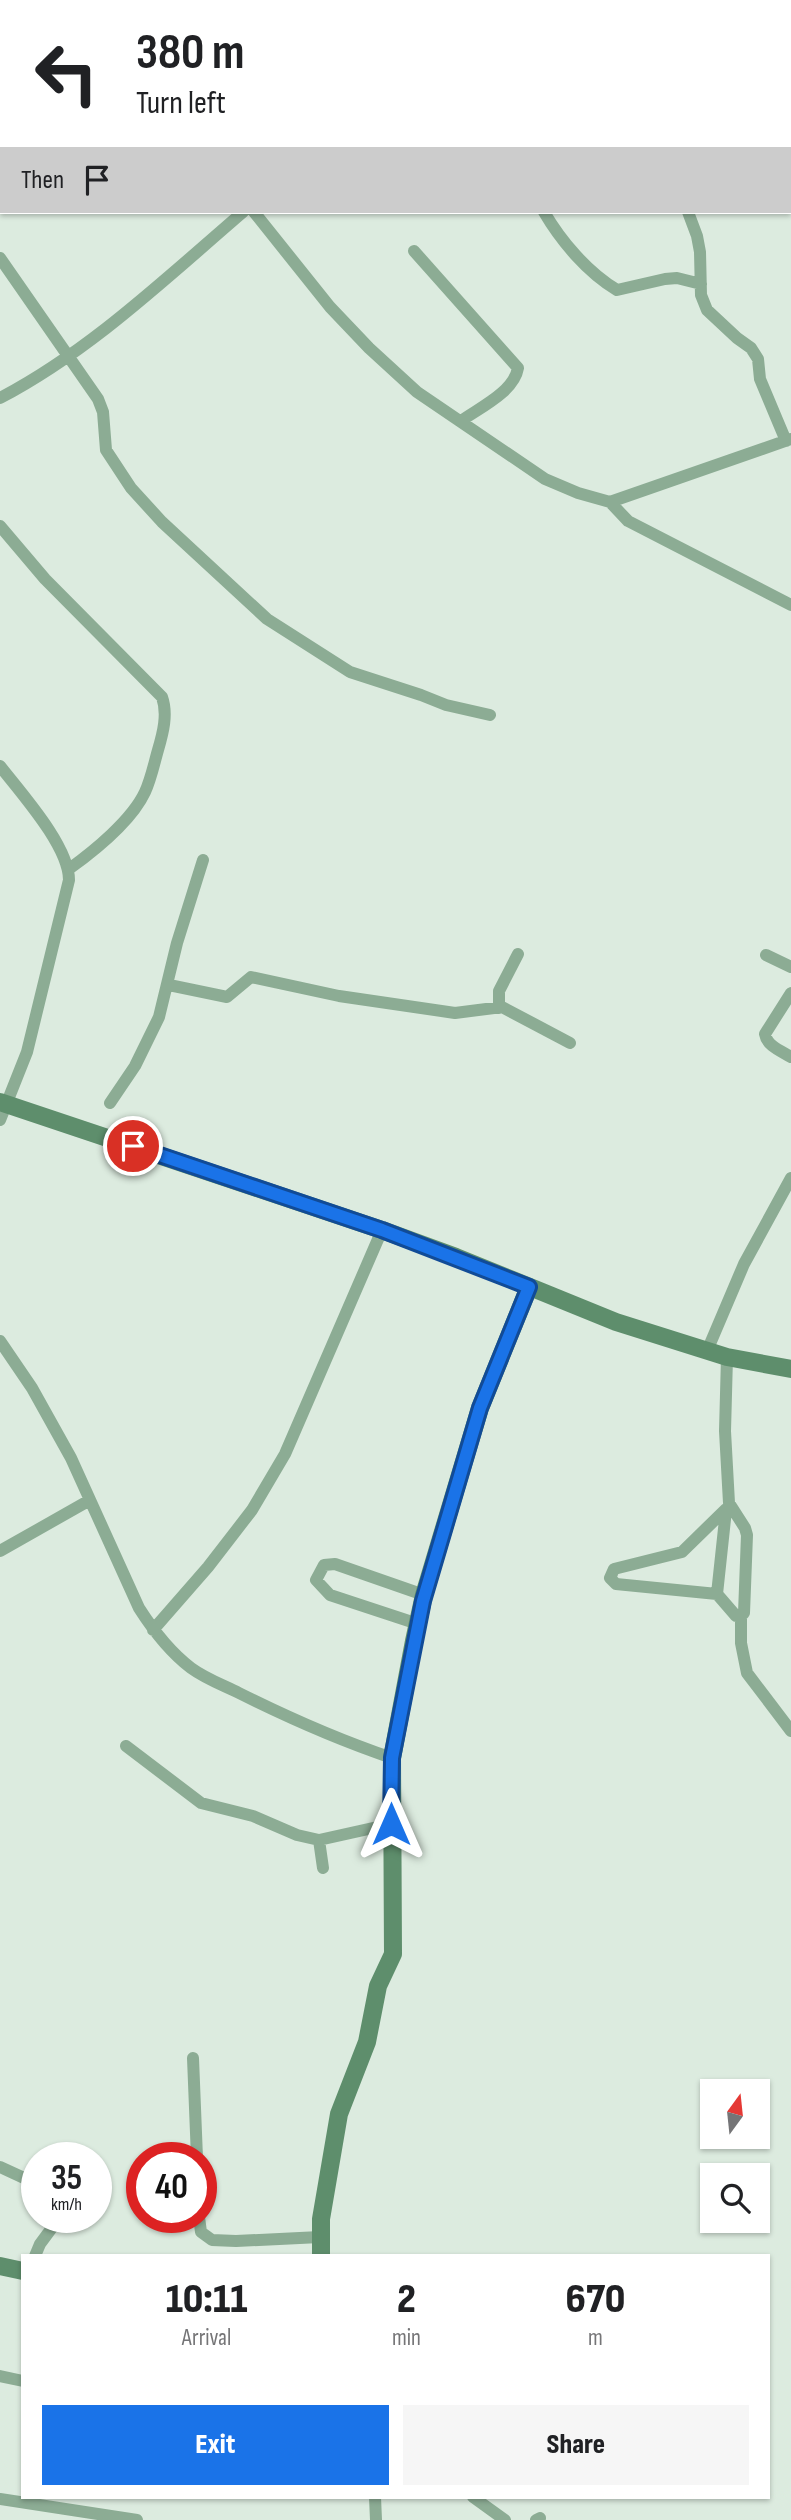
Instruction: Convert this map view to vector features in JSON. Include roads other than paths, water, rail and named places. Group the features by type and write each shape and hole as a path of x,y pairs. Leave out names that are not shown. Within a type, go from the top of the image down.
{"street":[{"path":"0,398 69,356 241,214"},
{"path":"256,214 330,307 417,392 545,479 578,493 610,502 628,521 791,605"},
{"path":"545,214 556,233 604,283 617,290 677,278 701,284"},
{"path":"610,502 789,440 760,379 758,359 751,348 708,310 701,295 700,252 689,214"},
{"path":"414,251 518,369 507,387 461,421"},
{"path":"0,258 97,399 103,412 106,450 131,488 179,539 267,618 350,672 446,705 490,715"},
{"path":"0,526 45,579 162,697 165,705 160,741 146,790 138,805 69,869"},
{"path":"0,766 44,822 69,869 27,1052 3,1108 382,1230 617,1322 727,1357 790,1367"},
{"path":"110,1103 135,1066 159,1017 169,985 177,943 204,860"},
{"path":"499,1008 499,990 518,954"},
{"path":"766,956 791,967"},
{"path":"169,985 227,997 251,976 339,996 455,1013 502,1007 570,1043"},
{"path":"791,993 765,1034 770,1045 791,1057"},
{"path":"707,1351 744,1264 791,1178"},
{"path":"153,1630 208,1567 252,1510 285,1454 382,1230"},
{"path":"321,2254 325,2194 339,2114 367,2042 378,1986 393,1954 392,1758 424,1595 480,1408 529,1287"},
{"path":"0,1341 33,1388 71,1458 139,1608 153,1630 174,1653 202,1675 323,1732 392,1758"},
{"path":"717,1594 727,1506 727,1357"},
{"path":"0,1551 90,1500"},
{"path":"727,1506 682,1552 614,1569 610,1578 616,1584 717,1594 736,1616 741,1616"},
{"path":"727,1506 747,1531 744,1613 741,1616 741,1643 747,1673 791,1731"},
{"path":"418,1624 330,1595 316,1580 324,1565 335,1564 424,1595"},
{"path":"126,1746 201,1803 253,1816 297,1835 319,1840 391,1824"},
{"path":"319,1840 323,1868"},
{"path":"193,2059 196,2142"},
{"path":"0,2167 21,2177"},
{"path":"36,2254 48,2233"},
{"path":"202,2233 212,2240 258,2241 320,2237"},
{"path":"0,2266 21,2271"},
{"path":"0,2375 21,2380"},
{"path":"0,2499 137,2520"},
{"path":"375,2499 376,2520"},
{"path":"476,2499 505,2520"}]}
